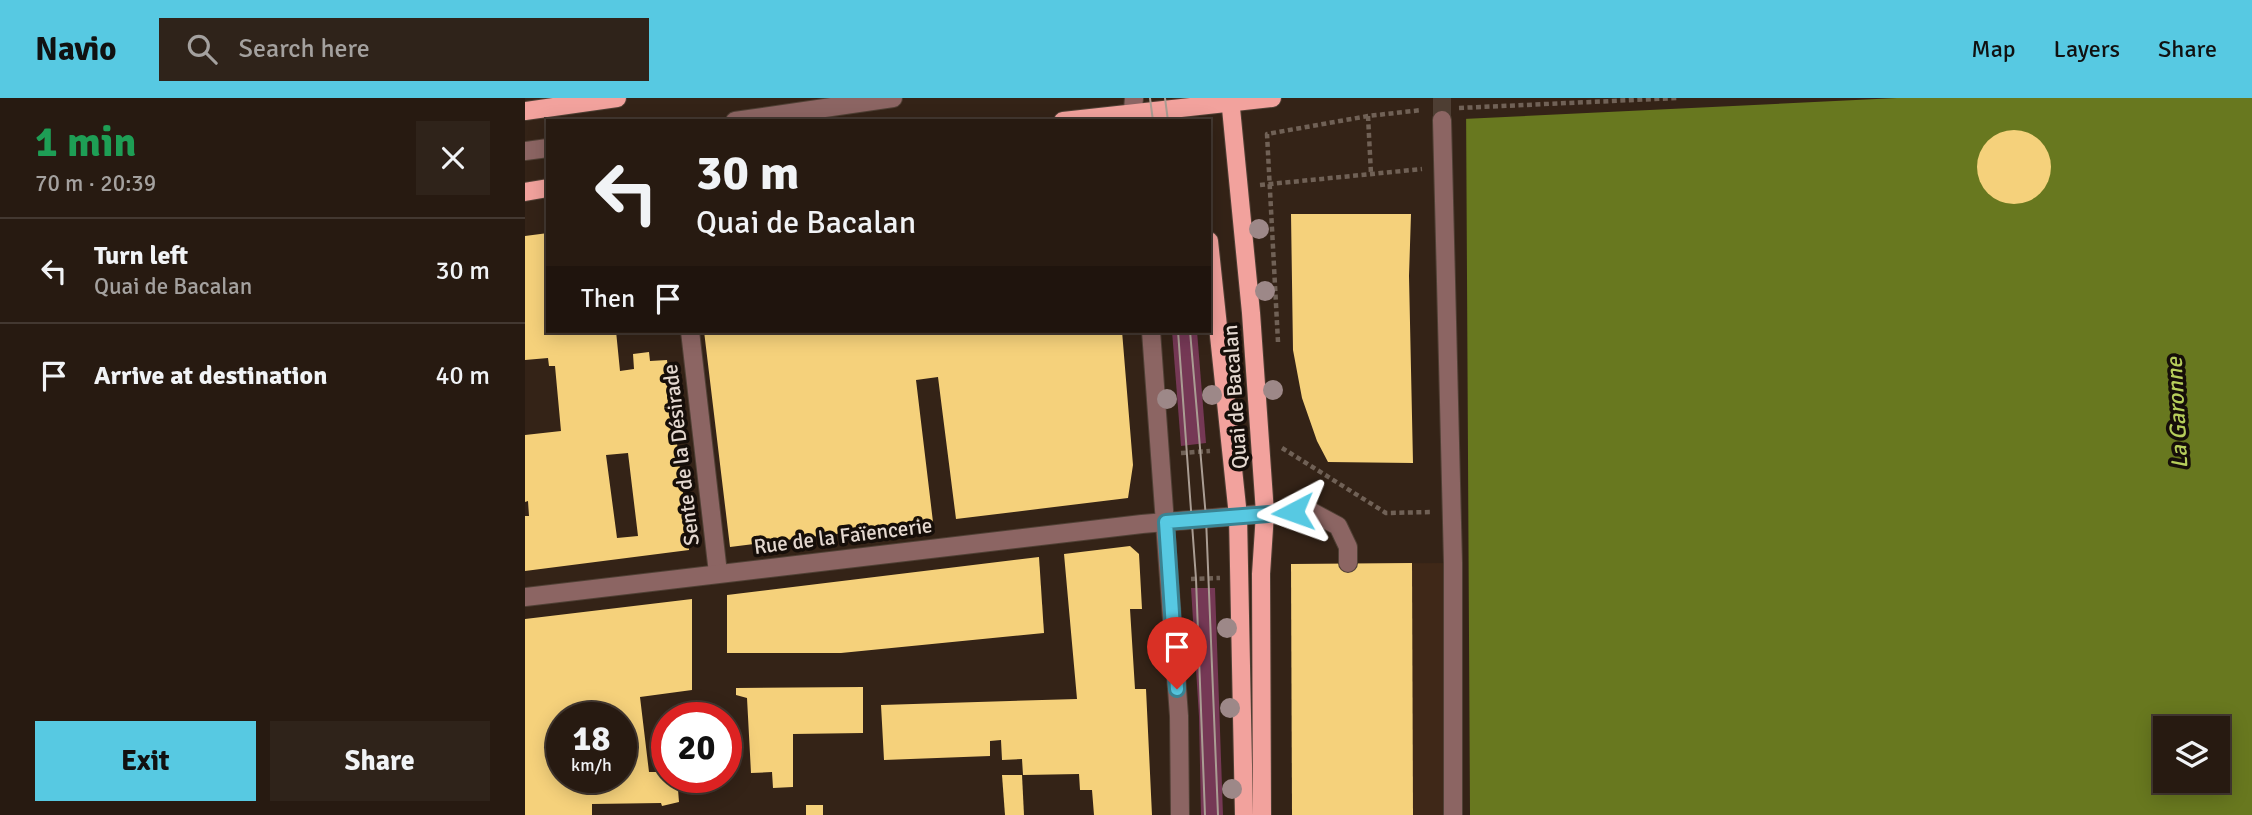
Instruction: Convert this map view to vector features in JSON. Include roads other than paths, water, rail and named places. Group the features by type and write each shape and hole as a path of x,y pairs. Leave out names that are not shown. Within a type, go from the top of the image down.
{"main road":[{"path":"525,111 617,98"},
{"path":"1077,119 1132,111 1193,108 1230,100 1272,98"},
{"name":"Quai de Bacalan","path":"1230,100 1251,313 1265,513 1261,574 1262,815"},
{"path":"525,192 546,188"},
{"name":"Quai de Bacalan","path":"1211,260 1238,516 1244,815"}],"street":[{"path":"748,119 893,98"},
{"path":"1448,114 1443,167 1451,513 1453,815"},
{"path":"525,151 546,148"},
{"name":"Sente de la Désirade","path":"690,333 718,573"},
{"path":"1151,333 1179,716 1180,815"},
{"name":"Rue de la Faïencerie","path":"525,597 1166,522 1265,513 1313,512 1326,517 1344,534 1347,563"}],"water":[{"name":"La Garonne","path":"1466,98 2252,98 2252,815 1470,815"}],"tunnel":[{"path":"1442,98 1442,120"}],"tram line":[{"path":"1150,98 1153,119"},
{"path":"1165,98 1168,119"},
{"path":"1178,333 1196,579 1205,815"},
{"path":"1190,333 1206,518 1218,815"}]}
